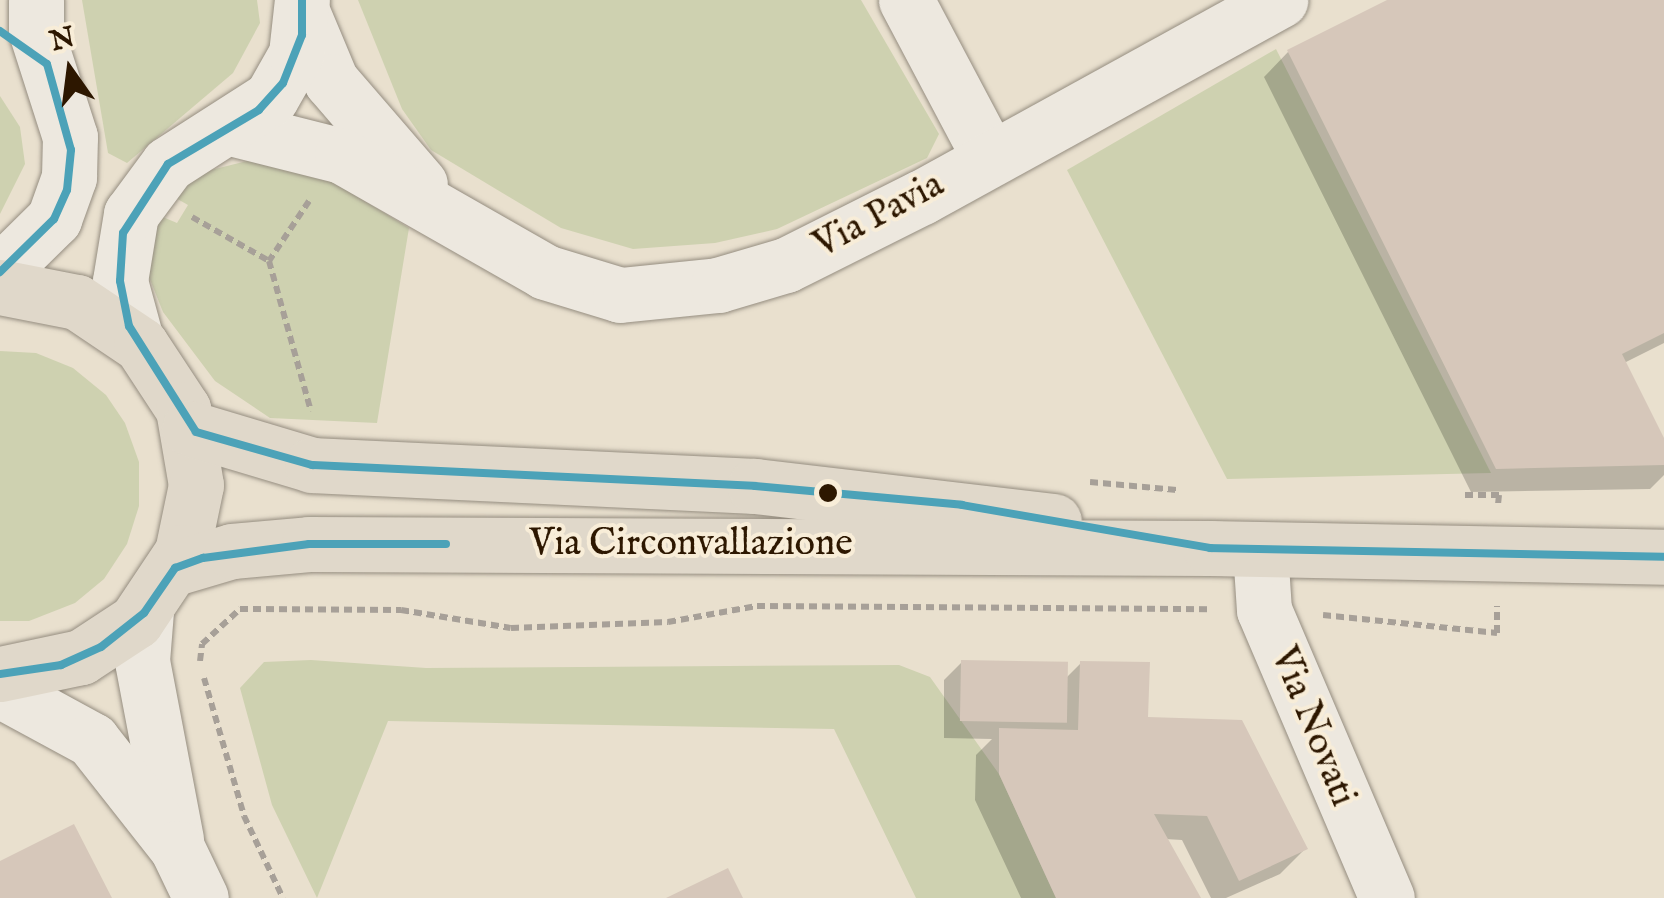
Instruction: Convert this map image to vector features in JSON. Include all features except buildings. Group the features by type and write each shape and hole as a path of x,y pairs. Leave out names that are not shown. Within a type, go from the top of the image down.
{"main road":[{"path":"0,286 70,299 136,340 170,383 188,428 195,499 160,590 101,647 10,680"},
{"name":"Via Circonvallazione","path":"188,428 312,465 755,486 962,505 1235,549"},
{"name":"Via Circonvallazione","path":"160,590 232,550 308,544 1235,549 1664,558"}],"street":[{"path":"0,272 54,219 70,177 70,137 36,30 36,0"},
{"path":"906,0 988,155"},
{"name":"Via Pavia","path":"231,128 342,156 545,272 620,295 718,285 786,265 922,197 988,155 1280,0"},
{"path":"136,340 120,280 131,214 168,164 231,128 284,83 302,7"},
{"name":"Via Pavia","path":"302,7 332,80 455,224"},
{"path":"0,31 30,46 47,64"},
{"name":"Via Novati","path":"1235,549 1386,898"},
{"path":"160,590 142,662 177,848"},
{"path":"10,680 92,740 177,848 202,898"}],"path":[{"path":"312,465 312,416 269,261 342,156"},
{"path":"308,544 309,607"}],"green space":[{"path":"82,0 257,0 260,23 233,73 127,163 108,153"},
{"path":"358,0 861,0 939,134 927,158 777,229 715,243 633,249 561,228 431,150 402,109"},
{"path":"1276,49 1491,473 1227,479 1067,170"},
{"path":"0,96 20,127 25,164 0,214"},
{"path":"251,160 327,178 409,228 377,423 270,418 215,381 163,312 143,262 151,212 177,223 188,205 167,193 207,171"},
{"path":"0,351 36,353 73,368 106,395 125,423 139,462 139,506 127,544 104,579 75,603 29,621 0,621"},
{"path":"311,660 426,668 899,665 930,677 999,774 1056,898 916,898 834,729 388,721 317,898 272,805 240,688 264,662"}],"transit line":[{"path":"302,0 302,35 283,83 259,110 168,164 123,233 120,281 129,326 196,432 312,465 755,486 962,505 1210,548 1664,557"},
{"path":"0,31 47,64 71,150 67,190 54,219 0,272"},
{"path":"0,674 61,665 101,647 144,613 175,568 203,558 309,544 446,544"}]}
